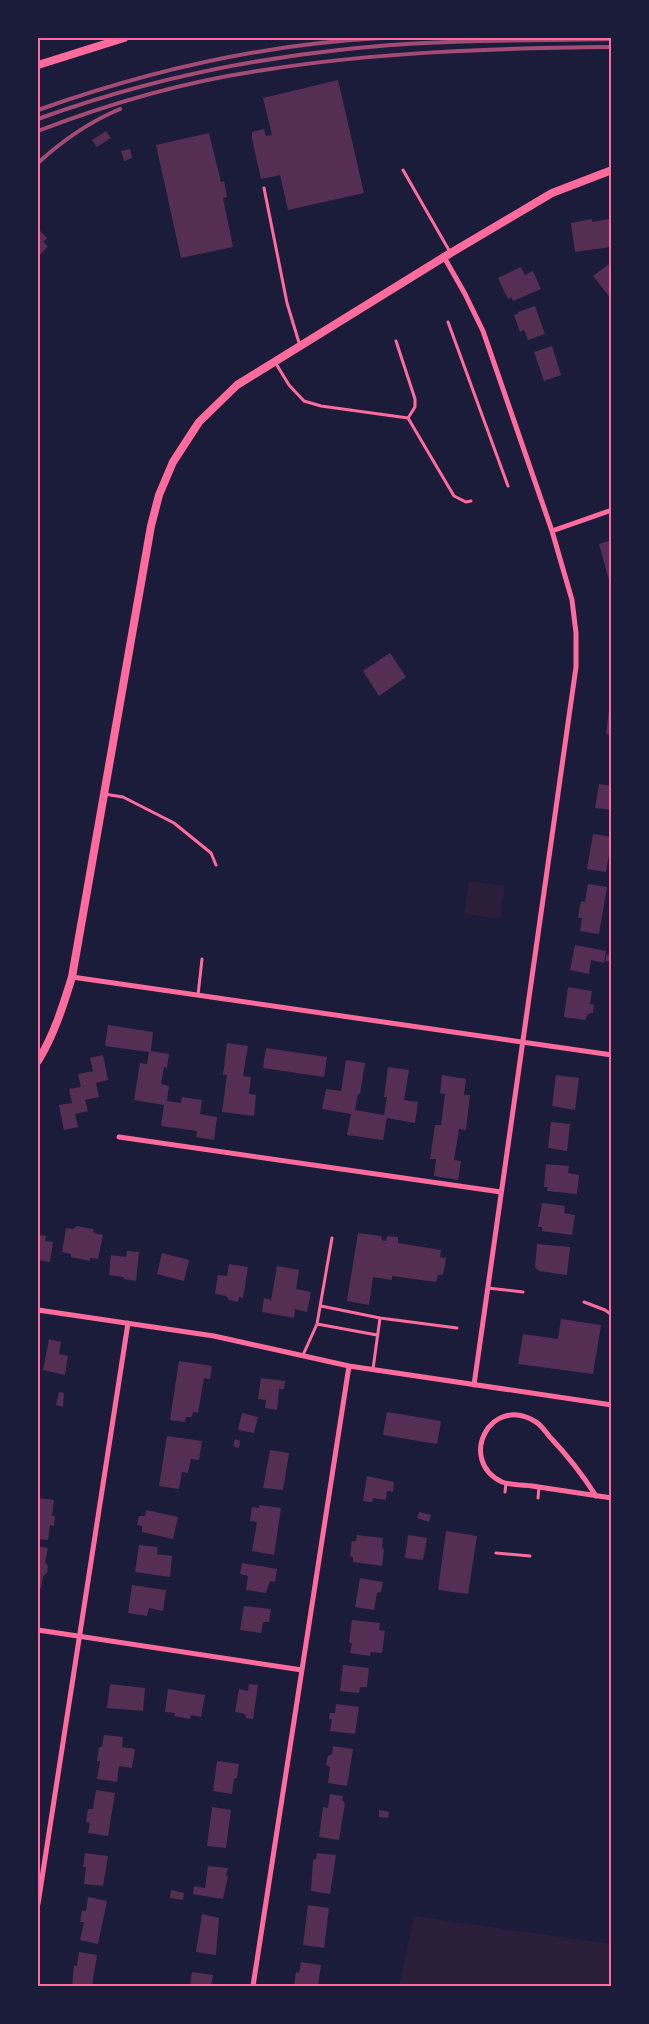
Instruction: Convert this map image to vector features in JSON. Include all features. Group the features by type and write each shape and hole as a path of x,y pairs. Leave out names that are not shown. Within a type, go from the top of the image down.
{"street":[{"path":"38,64 124,38"},
{"path":"38,1061 61,1014 72,977 150,526 159,495 173,462 199,422 237,385 447,255 552,193 612,170"},
{"path":"447,255 482,331 552,531 572,600 576,633 576,667 474,1385"},
{"path":"552,531 612,510"},
{"path":"72,977 612,1055"},
{"path":"119,1137 501,1192"},
{"path":"38,1310 214,1336 373,1370 612,1405"},
{"path":"38,1904 128,1323"},
{"path":"253,1986 349,1366"},
{"path":"596,1496 579,1469 537,1422 524,1417 510,1415 498,1419 488,1426 482,1440 481,1456 487,1472 506,1483 540,1487 596,1496 612,1498"},
{"path":"38,1630 302,1670"}],"lane":[{"path":"403,170 447,255"},
{"path":"264,188 287,303 300,346"},
{"path":"448,322 508,486"},
{"path":"396,340 415,399 415,407 408,418"},
{"path":"275,362 288,385 304,402 408,418"},
{"path":"408,418 454,496 466,502 471,501"},
{"path":"104,794 123,797 174,823 210,853 216,865"},
{"path":"198,995 202,959"},
{"path":"303,1356 317,1324 332,1238"},
{"path":"488,1288 523,1292"},
{"path":"584,1302 612,1315"},
{"path":"321,1306 380,1318 457,1328"},
{"path":"373,1370 380,1318"},
{"path":"317,1324 377,1335"},
{"path":"505,1492 506,1483"},
{"path":"538,1498 540,1487"},
{"path":"496,1553 530,1556"}],"shaded area":[{"path":"469,881 505,886 500,919 464,914"},
{"path":"414,1916 611,1944 611,1986 399,1986"}],"building":[{"path":"338,80 364,193 288,210 280,175 261,179 252,139 252,132 264,129 266,136 272,135 263,98"},
{"path":"106,131 111,138 97,147 92,140"},
{"path":"209,133 221,182 224,181 227,197 223,198 233,247 181,258 156,145"},
{"path":"130,149 132,158 124,161 121,151"},
{"path":"592,219 592,222 609,219 612,232 611,247 575,252 571,223"},
{"path":"38,229 47,238 43,242 48,246 38,257"},
{"path":"609,264 612,267 612,300 593,276"},
{"path":"521,267 525,275 533,271 541,289 513,301 511,297 508,299 498,278"},
{"path":"535,306 545,334 528,340 524,330 520,332 514,315"},
{"path":"552,346 561,375 544,381 534,352"},
{"path":"612,540 612,580 609,580 599,544"},
{"path":"390,653 406,677 379,696 363,671"},
{"path":"610,702 612,702 612,735 606,734"},
{"path":"599,784 612,786 612,810 595,808"},
{"path":"593,834 612,837 606,872 587,869"},
{"path":"588,884 607,887 599,934 580,931 582,918 578,918 581,901 585,902"},
{"path":"575,945 606,951 604,963 591,960 589,974 570,970"},
{"path":"607,954 612,955 612,962 605,961"},
{"path":"568,987 592,991 590,1004 594,1005 593,1013 589,1013 585,1020 564,1017"},
{"path":"108,1025 153,1032 151,1051 169,1054 167,1068 164,1067 161,1084 169,1086 167,1101 181,1103 182,1097 202,1100 200,1114 217,1117 214,1140 196,1137 197,1131 161,1126 164,1105 134,1100 140,1063 147,1064 149,1052 105,1046"},
{"path":"227,1043 248,1046 243,1076 251,1077 249,1094 256,1095 254,1116 222,1112 227,1075 223,1075"},
{"path":"266,1048 327,1057 324,1077 263,1068"},
{"path":"103,1055 108,1080 96,1083 99,1097 85,1100 88,1111 75,1114 78,1127 64,1130 59,1105 72,1103 69,1089 81,1087 78,1074 93,1071 90,1058"},
{"path":"346,1060 365,1063 360,1094 358,1094 355,1110 384,1115 388,1067 409,1070 404,1100 418,1102 415,1123 387,1118 383,1140 347,1135 351,1114 322,1109 326,1089 341,1091"},
{"path":"442,1075 466,1079 464,1095 470,1095 466,1130 459,1129 454,1160 461,1161 458,1180 434,1176 436,1159 430,1159 435,1125 441,1125 445,1094 440,1093"},
{"path":"556,1075 579,1078 575,1110 552,1106"},
{"path":"551,1122 570,1124 567,1151 548,1148"},
{"path":"546,1164 569,1166 568,1173 579,1175 577,1194 547,1191 548,1187 544,1187"},
{"path":"542,1203 565,1206 564,1213 575,1215 572,1235 542,1231 542,1227 538,1227"},
{"path":"77,1226 93,1229 94,1233 103,1235 98,1259 90,1258 90,1261 71,1257 71,1254 62,1252 66,1228 74,1229"},
{"path":"358,1233 381,1236 382,1240 386,1241 387,1236 398,1237 398,1243 441,1250 440,1257 446,1258 443,1275 438,1275 436,1282 392,1276 392,1280 373,1277 369,1305 347,1301"},
{"path":"39,1235 46,1236 45,1241 53,1242 50,1262 38,1260"},
{"path":"537,1244 570,1247 567,1275 539,1271 535,1267"},
{"path":"127,1251 139,1252 136,1281 109,1275 111,1255 126,1257"},
{"path":"162,1253 189,1260 184,1281 157,1274"},
{"path":"229,1264 248,1267 243,1298 239,1297 238,1302 229,1300 226,1296 215,1294 218,1275 227,1276"},
{"path":"277,1266 299,1270 296,1289 311,1292 307,1312 295,1309 294,1318 262,1312 264,1298 271,1300"},
{"path":"561,1319 601,1325 593,1374 518,1364 523,1334 558,1339"},
{"path":"49,1339 61,1342 59,1354 68,1356 65,1375 43,1370"},
{"path":"179,1361 212,1366 210,1379 204,1378 198,1413 193,1412 192,1417 186,1417 185,1422 170,1420"},
{"path":"261,1378 285,1381 284,1389 279,1389 277,1410 265,1408 266,1400 258,1399"},
{"path":"59,1392 64,1393 63,1407 56,1405"},
{"path":"387,1412 441,1421 437,1444 383,1435"},
{"path":"242,1413 258,1417 254,1433 238,1430"},
{"path":"167,1436 202,1441 199,1460 191,1459 188,1473 182,1472 179,1489 159,1486"},
{"path":"235,1439 240,1441 239,1448 233,1446"},
{"path":"270,1450 289,1453 283,1490 263,1488"},
{"path":"367,1476 394,1482 393,1492 387,1491 386,1500 373,1498 372,1502 363,1501"},
{"path":"38,1498 54,1500 52,1516 55,1516 54,1526 50,1525 48,1540 38,1539"},
{"path":"259,1505 281,1508 274,1555 252,1551 257,1522 250,1521 252,1507 259,1508"},
{"path":"146,1510 178,1517 173,1539 142,1532 142,1526 137,1525 139,1516 145,1516"},
{"path":"419,1512 431,1515 429,1522 417,1518"},
{"path":"446,1531 477,1536 468,1594 438,1590"},
{"path":"357,1535 383,1538 382,1566 353,1562 353,1557 350,1556 352,1541 356,1541"},
{"path":"408,1535 427,1538 423,1560 405,1558"},
{"path":"139,1545 158,1547 157,1554 172,1556 170,1577 135,1572"},
{"path":"38,1546 48,1548 45,1562 48,1566 47,1573 43,1576 41,1588 38,1587"},
{"path":"242,1563 277,1569 275,1582 270,1581 266,1593 246,1590 248,1576 240,1574"},
{"path":"360,1578 383,1582 381,1592 377,1593 374,1610 355,1607"},
{"path":"132,1585 166,1590 163,1611 149,1608 147,1616 128,1613"},
{"path":"244,1606 271,1609 269,1622 263,1622 261,1633 240,1630"},
{"path":"352,1620 380,1623 379,1630 385,1631 382,1653 371,1652 370,1656 350,1653 352,1644 349,1642"},
{"path":"343,1665 369,1668 367,1687 360,1687 359,1693 340,1691"},
{"path":"110,1684 145,1688 143,1711 107,1708"},
{"path":"249,1684 258,1685 253,1719 246,1718 245,1714 235,1712 239,1689 248,1691"},
{"path":"168,1689 205,1695 201,1717 191,1715 190,1719 174,1716 175,1713 165,1712"},
{"path":"336,1704 359,1707 355,1734 330,1731 332,1719 329,1719 330,1713 335,1713"},
{"path":"104,1735 123,1737 122,1747 135,1749 132,1768 119,1766 117,1782 97,1779 100,1761 97,1761 99,1747 102,1747"},
{"path":"333,1746 353,1749 347,1786 328,1783 330,1767 326,1765 328,1756 332,1754"},
{"path":"217,1761 239,1764 232,1794 213,1791"},
{"path":"96,1790 115,1793 108,1836 88,1833 90,1823 86,1822 88,1809 93,1809"},
{"path":"330,1794 343,1796 342,1800 345,1803 339,1840 319,1837 323,1807 328,1808"},
{"path":"212,1807 231,1810 226,1848 207,1846"},
{"path":"379,1810 389,1812 388,1818 379,1817"},
{"path":"85,1853 108,1856 103,1886 84,1884 86,1867 83,1867"},
{"path":"317,1853 336,1855 330,1894 311,1891 313,1860 316,1859"},
{"path":"208,1866 228,1868 223,1899 193,1894 194,1886 205,1888"},
{"path":"171,1890 184,1893 183,1900 170,1898"},
{"path":"88,1897 107,1901 98,1944 80,1940 84,1922 80,1922 82,1910 86,1911"},
{"path":"308,1905 329,1908 324,1948 303,1945"},
{"path":"202,1914 219,1918 216,1955 196,1952"},
{"path":"79,1952 97,1955 92,1986 72,1986 74,1965 77,1966"},
{"path":"301,1962 321,1965 318,1986 294,1985 296,1972 299,1973"},
{"path":"192,1972 213,1975 211,1986 190,1986"}],"railway":[{"path":"38,110 122,83 207,62 294,46 381,38"},
{"path":"38,119 111,95 224,67 262,60 373,46 475,41 612,39"},
{"path":"38,131 93,111 149,94 206,80 264,70 350,59 437,52 612,47"},
{"path":"38,163 77,132 120,109"}]}
